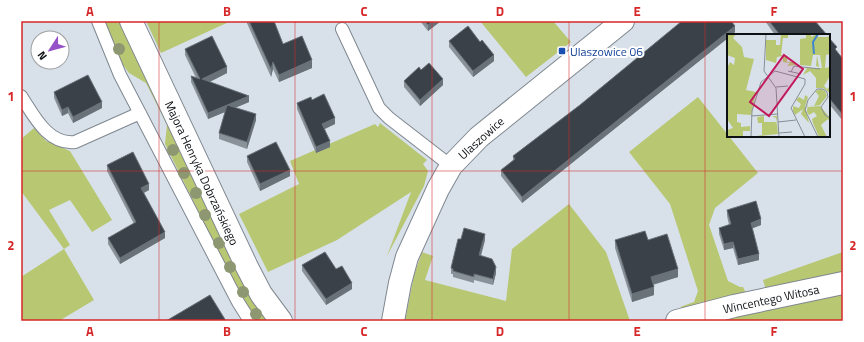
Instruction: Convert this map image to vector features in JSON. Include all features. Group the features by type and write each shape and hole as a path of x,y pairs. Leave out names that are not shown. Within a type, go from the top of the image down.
{"street":[{"name":"Majora Henryka Dobrzańskiego","path":"131,21 247,268 261,294 281,321"},
{"name":"Ulaszowice","path":"393,321 400,283 407,257 438,189 451,166 479,136 623,21"},
{"name":"Wincentego Witosa","path":"676,321 734,306 843,283"}],"lane":[{"path":"98,21 117,69 238,302 250,321"},
{"path":"342,29 376,102 383,113 451,166"},
{"path":"21,96 51,136 65,143 75,142 140,113"}],"green space":[{"path":"104,21 120,21 250,293 260,312 268,321 257,321 232,279 165,144 167,125 146,83 129,73 121,62"},
{"path":"146,21 231,21 161,53"},
{"path":"480,21 553,21 571,42 526,77"},
{"path":"698,97 727,134 727,137 730,137 758,173 715,208 709,225 728,281 743,287 746,293 690,311 680,307 694,302 698,291 670,204 629,152"},
{"path":"380,123 427,160 423,164 428,171 424,186 387,256 411,192 337,240 268,272 239,214 299,184 290,161 375,124 378,127"},
{"path":"34,128 46,141 70,151 112,220 92,232 70,200 49,210 70,245 64,249 21,191 21,139"},
{"path":"569,204 606,252 630,321 405,321 414,275 422,252 433,256 425,280 506,301 512,249"},
{"path":"64,249 94,300 59,321 21,321 21,277"},
{"path":"843,252 843,279 766,290 763,280"},
{"path":"843,292 843,321 723,321 722,316"}],"building":[{"path":"249,21 274,21 283,44 302,36 312,60 279,75 273,62 271,69"},
{"path":"425,21 433,21 428,25"},
{"path":"682,21 731,21 735,26 522,197 501,170 515,159 513,156 580,105"},
{"path":"769,21 815,21 826,34 779,34"},
{"path":"468,26 480,42 482,40 494,55 473,71 449,41"},
{"path":"212,36 227,67 202,79 249,96 208,113 191,76 200,79 185,49"},
{"path":"830,39 837,47 835,49 843,59 843,115 830,99"},
{"path":"429,63 443,79 420,100 404,81 419,67 421,70"},
{"path":"88,75 102,102 73,117 68,107 62,110 54,92"},
{"path":"324,94 335,118 322,124 330,141 316,147 297,103 311,97 312,100"},
{"path":"227,105 256,114 247,142 219,133"},
{"path":"276,142 290,170 260,184 247,156"},
{"path":"133,152 149,184 141,188 165,232 120,258 108,238 136,222 107,165"},
{"path":"756,201 761,219 751,223 759,254 738,259 733,242 724,244 719,228 731,224 727,210"},
{"path":"464,228 485,234 479,255 492,259 496,267 493,279 474,274 474,277 453,271 451,268 458,239 461,239"},
{"path":"645,231 648,240 667,234 678,269 651,277 654,287 632,294 615,240"},
{"path":"325,252 336,269 342,266 352,283 326,299 302,265"},
{"path":"210,295 226,321 166,321"}],"place":[{"name":"Ulaszowice 06","path":"562,51"}]}
